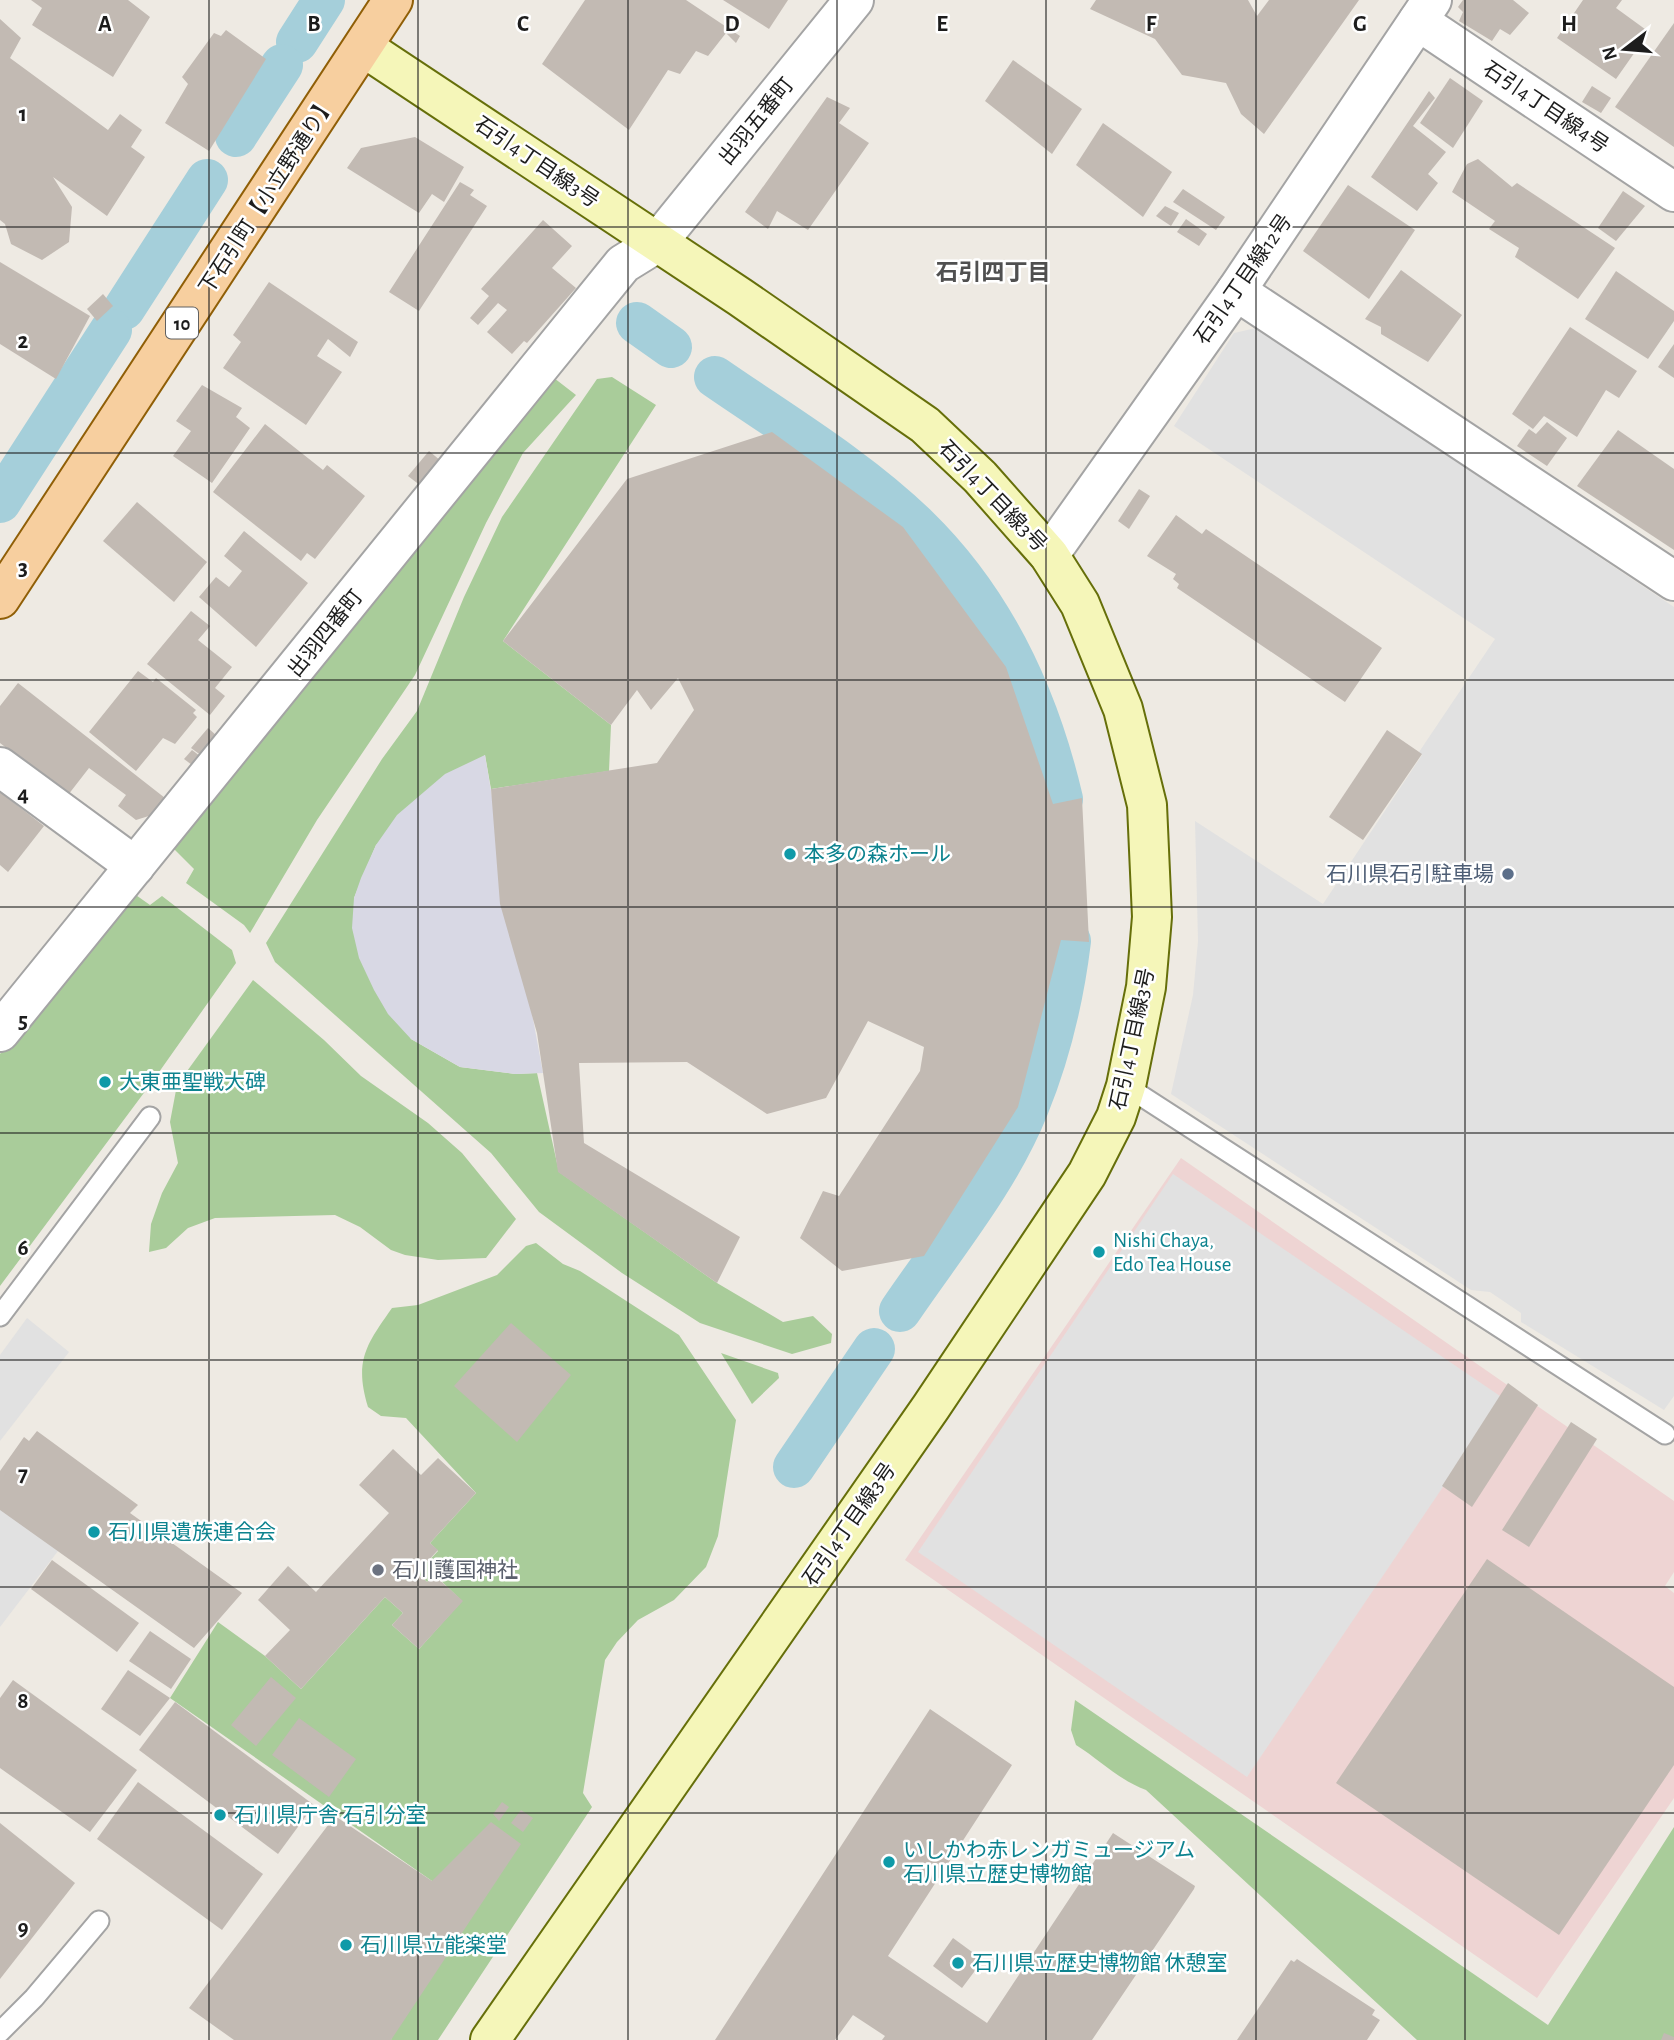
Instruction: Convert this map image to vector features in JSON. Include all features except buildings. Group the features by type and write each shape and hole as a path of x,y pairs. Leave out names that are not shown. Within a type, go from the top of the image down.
{"main road":[{"name":"下石引町【小立野通り】","path":"0,599 393,0"}],"street":[{"name":"出羽五番町","path":"657,243 854,0"},
{"name":"石引4丁目線4号","path":"1425,11 1674,192"},
{"name":"石引4丁目線12号","path":"1049,555 1236,290 1425,11"},
{"name":"石引4丁目線3号","path":"363,47 925,425 980,477 1049,555 1080,604 1107,664 1138,759 1147,805 1151,872 1146,987 1126,1086 1116,1117 1072,1196 923,1418 490,2040"},
{"name":"出羽四番町","path":"0,1032 623,264 657,243"},
{"path":"1236,290 1674,581"},
{"path":"0,767 135,866"}],"lane":[{"path":"1126,1086 1665,1434"},
{"path":"0,1316 150,1116"},
{"path":"0,2032 34,1998 99,1921"}],"shaded area":[{"name":"石川県石引駐車場","path":"1256,328 1674,607 1674,1396 1664,1410 1521,1322 1521,1313 1490,1292 1471,1290 1171,1094 1193,995 1198,941 1195,821 1323,904 1422,755 1419,752 1495,639 1174,426 1234,333"},
{"path":"485,755 543,1073 515,1074 460,1067 411,1039 388,1014 374,990 359,958 352,928 354,898 361,878 376,845 397,815 445,774"},
{"path":"1181,1158 1674,1501 1674,1572 1665,1586 1674,1593 1674,1798 1537,1998 905,1560"},
{"path":"1173,1174 1503,1398 1247,1777 918,1552"},
{"path":"27,1318 69,1352 0,1441 0,1355"},
{"path":"0,1508 58,1551 0,1627"}],"green space":[{"path":"612,377 656,405 503,641 611,725 609,771 491,789 485,755 376,845 354,898 411,1039 460,1067 515,1074 537,1073 559,1172 717,1283 783,1322 813,1316 832,1334 831,1343 792,1354 700,1323 622,1273 539,1212 491,1153 275,962 266,943 382,759 417,711 464,597 502,517 597,379"},
{"path":"554,378 576,395 523,453 486,523 415,675 317,820 250,933 244,925 186,883 194,869 172,847"},
{"path":"133,893 150,905 162,896 232,950 236,963 152,1082 0,1286 0,1054"},
{"path":"253,980 324,1040 361,1076 428,1123 462,1153 516,1219 486,1258 438,1260 405,1255 391,1250 360,1227 335,1215 215,1218 188,1228 166,1248 149,1252 151,1224 162,1193 178,1163 170,1122 177,1085"},
{"path":"536,1243 563,1264 580,1271 679,1335 736,1420 718,1536 706,1567 674,1600 638,1620 617,1642 605,1660 583,1793 592,1807 438,2040 391,2040 432,1881 170,1698 218,1622 265,1656 301,1689 385,1597 403,1613 392,1625 419,1649 462,1601 435,1575 427,1582 417,1573 438,1551 430,1543 476,1493 406,1418 381,1416 368,1407 362,1377 365,1354 369,1343 392,1308 418,1305 497,1275 526,1246"},
{"path":"721,1353 778,1373 779,1378 752,1404"},
{"path":"1075,1700 1548,2025 1674,1827 1674,2040 1417,2040 1146,1790 1118,1775 1076,1745 1071,1730"}],"waterway":[{"path":"297,42 324,0"},
{"path":"236,136 282,65"},
{"path":"124,309 207,180"},
{"path":"637,323 671,347"},
{"path":"0,502 111,330"},
{"path":"715,377 870,485 917,526 944,555 990,618 1026,687 1052,761 1062,799"},
{"path":"900,1311 970,1212 1016,1134 1036,1087 1049,1046 1064,983 1070,941"},
{"path":"794,1467 874,1349"}],"place":[{"name":"本多の森ホール","path":"790,854"},
{"name":"石川県石引駐車場","path":"1508,874"},
{"name":"大東亜聖戦大碑","path":"105,1082"},
{"name":"Nishi Chaya, Edo Tea House","path":"1099,1252"},
{"name":"石川県遺族連合会","path":"94,1532"},
{"name":"石川護国神社","path":"378,1570"},
{"name":"石川県庁舎 石引分室","path":"220,1815"},
{"name":"いしかわ赤レンガミュージアム 石川県立歴史博物館","path":"889,1862"},
{"name":"石川県立能楽堂","path":"346,1945"},
{"name":"石川県立歴史博物館 休憩室","path":"958,1963"}],"district":[{"name":"石引四丁目","path":"993,272"}]}
